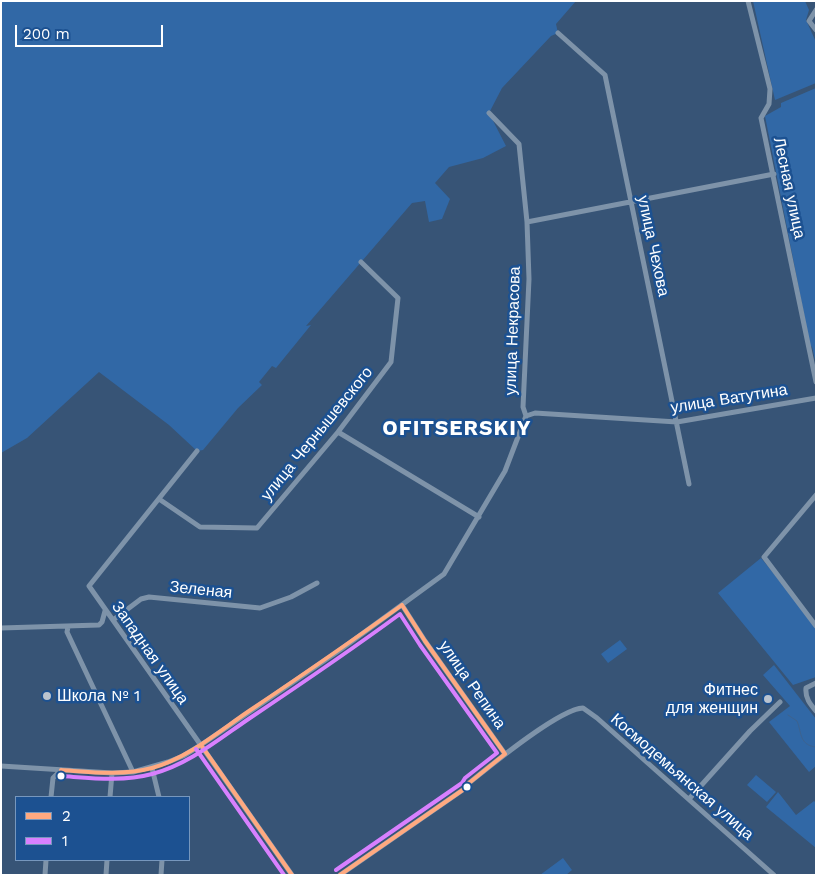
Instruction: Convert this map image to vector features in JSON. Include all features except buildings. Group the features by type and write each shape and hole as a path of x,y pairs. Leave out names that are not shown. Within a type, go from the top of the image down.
{"street":[{"name":"Лесная улица","path":"748,1 770,89 769,104 761,118 816,382"},
{"path":"816,10 809,21 816,30"},
{"name":"улица Чехова","path":"558,33 605,75 689,484"},
{"name":"улица Некрасова","path":"1,766 112,773 133,772 152,768 183,756 201,746 340,650 444,574 505,471 526,416 523,407 529,279 527,222 519,144 488,113"},
{"path":"527,222 774,174"},
{"name":"улица Чернышевского","path":"159,499 200,527 257,528 338,432 390,362 398,298 361,262"},
{"name":"улица Ватутина","path":"526,416 535,413 677,422 816,398"},
{"path":"338,432 479,517"},
{"name":"Западная улица","path":"197,451 89,586 292,875"},
{"path":"816,495 764,557 816,626"},
{"name":"Зеленая","path":"112,620 141,599 149,597 260,608 291,597 317,583"},
{"name":"улица Репина","path":"402,606 505,754"},
{"path":"1,628 99,625 102,622 105,611"},
{"path":"68,627 67,632 133,772"},
{"path":"816,682 806,688 805,694 807,700 816,711"},
{"path":"689,799 750,731 780,702"},
{"name":"Космодемьянская улица","path":"505,754 569,711 583,708 774,875"},
{"path":"340,875 467,786 505,754"},
{"path":"152,768 159,796"},
{"path":"51,796 53,778 61,770"},
{"path":"110,796 112,773"},
{"path":"45,875 46,861"},
{"path":"106,861 106,875"},
{"path":"161,875 162,861"}],"shaded area":[{"path":"1,1 576,1 556,24 558,33 551,36 502,88 489,113 506,146 483,158 449,167 435,183 450,199 442,219 429,222 425,201 412,203 306,326 311,325 276,368 272,366 259,382 262,385 238,408 203,450 197,451 169,425 99,372 27,438 1,453"},
{"path":"753,1 805,1 809,10 806,20 816,42 816,83 775,100"},
{"path":"816,88 816,364 810,345 765,116 781,107 781,103"},
{"path":"761,558 816,625 816,677 793,685 718,593"},
{"path":"620,640 627,649 608,663 601,654"},
{"path":"774,665 816,719 816,766 809,772 769,722 790,706 763,675"},
{"path":"756,775 776,792 767,802 747,785"},
{"path":"778,792 796,815 814,801 816,803 816,848 766,807"},
{"path":"563,858 572,870 566,875 540,875"}],"waterway":[{"path":"788,715 797,721 804,741 816,747"}],"transit line":[{"name":"2","path":"402,605 425,641 505,754"},
{"name":"2","path":"61,770 106,773 129,772 152,768 178,758 214,736 402,605"},
{"name":"1","path":"61,776 106,779 129,778 165,770 191,758 400,614 497,753 465,778 462,783 336,870"},
{"name":"2","path":"201,745 292,875"},
{"name":"1","path":"196,749 284,875"},
{"name":"2","path":"340,875 467,787 469,783 505,754"}],"place":[{"name":"Школа № 1","path":"47,696"},
{"name":"Фитнес для женщин","path":"768,699"}],"district":[{"name":"OFITSERSKIY","path":"457,429"}]}
